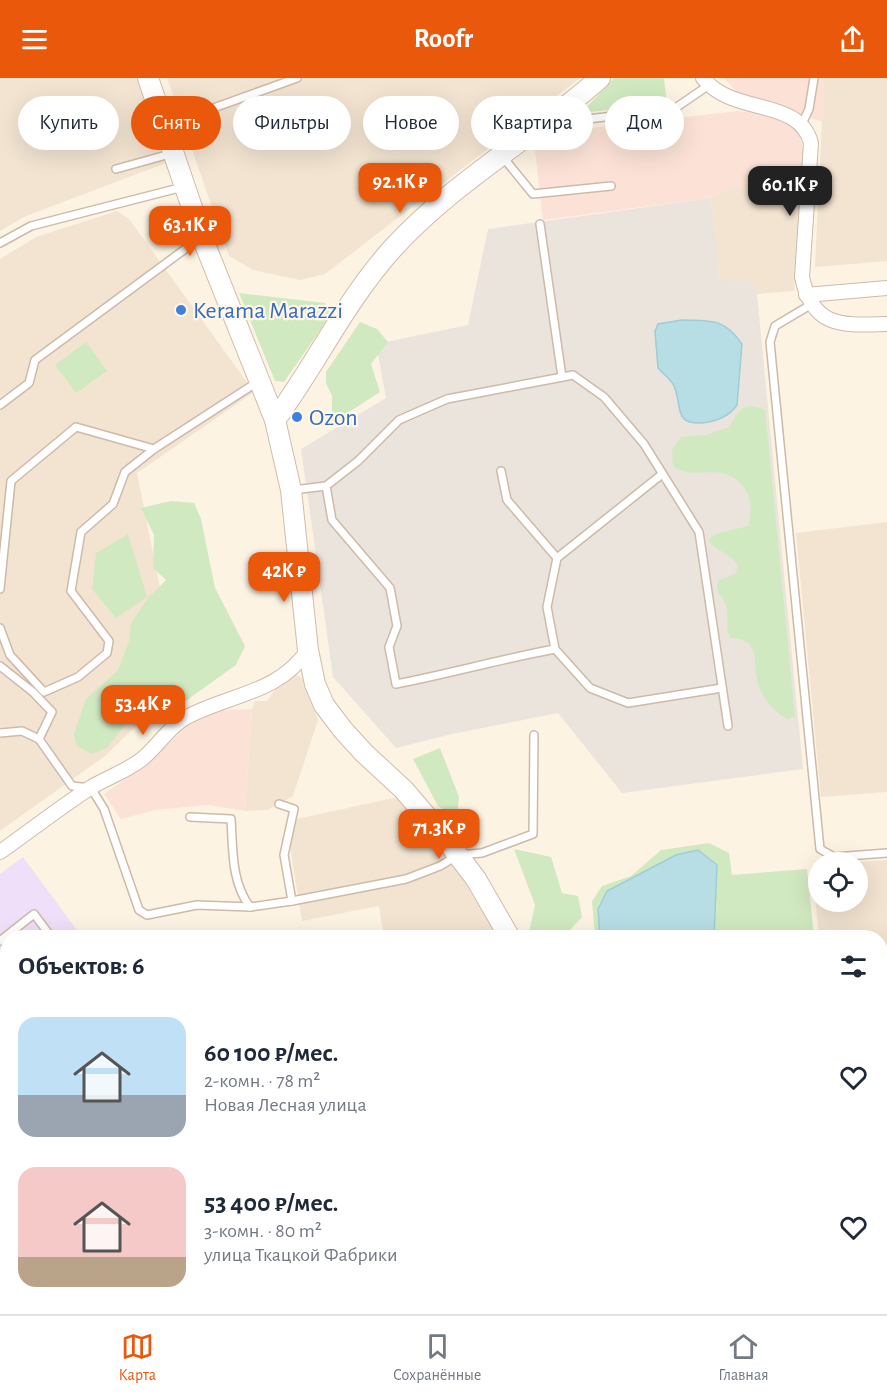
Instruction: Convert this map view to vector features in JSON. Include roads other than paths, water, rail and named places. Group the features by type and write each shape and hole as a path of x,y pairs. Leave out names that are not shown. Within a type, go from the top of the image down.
{"street":[{"path":"148,78 154,96"},
{"path":"580,96 600,78"},
{"path":"706,82 740,103 783,112 802,124 811,143 802,277 809,299 818,314 832,322 850,325 887,324"},
{"path":"172,150 202,237 276,420 291,490 308,650 315,684 324,705 343,730 404,790 458,855 505,930"},
{"path":"276,420 356,296 392,249 424,216 510,150"},
{"path":"809,299 887,288"},
{"path":"0,852 91,788 141,760 183,719 217,702 247,695 272,682 294,666 308,650"}],"lane":[{"path":"221,105 297,78"},
{"path":"802,124 809,109 814,78"},
{"path":"593,118 674,109 706,82"},
{"path":"116,169 173,153"},
{"path":"502,156 533,194 611,186"},
{"path":"0,243 31,226 184,187"},
{"path":"540,224 562,377"},
{"path":"0,405 29,383 35,360 202,237"},
{"path":"809,299 775,326 770,342 820,849 834,857 887,853"},
{"path":"291,490 326,486 358,461 399,420 447,399 573,375 604,397 644,444 699,531 728,726"},
{"path":"33,692 44,692 78,677 107,653 109,641 71,591 81,532 113,504 125,472 154,449 259,381"},
{"path":"0,589 11,481 76,426 154,449"},
{"path":"501,471 507,500 557,558"},
{"path":"662,475 557,558 547,607 555,650 590,688 628,703 723,688"},
{"path":"326,486 332,520 390,588 397,626 389,647 396,684 465,671 497,660 555,650"},
{"path":"0,628 10,655 44,692"},
{"path":"0,666 33,692 52,712 39,739"},
{"path":"0,733 22,731 39,739 72,786 91,788 104,809 139,910 147,915 197,905 250,907 292,902 406,879 440,866 458,855 482,853 533,834 534,735"},
{"path":"279,804 294,809 284,855 292,902"},
{"path":"190,816 231,819 236,877 240,894 250,907"},
{"path":"14,930 34,914 46,930"}],"water":[{"path":"682,320 723,325 742,344 737,405 728,414 709,422 697,423 684,419 674,386 658,368 655,331 658,324"},
{"path":"698,850 717,865 714,930 600,930 598,909 607,891 676,855"}],"place":[{"name":"Kerama Marazzi","path":"181,310"},
{"name":"Ozon","path":"297,417"}]}
